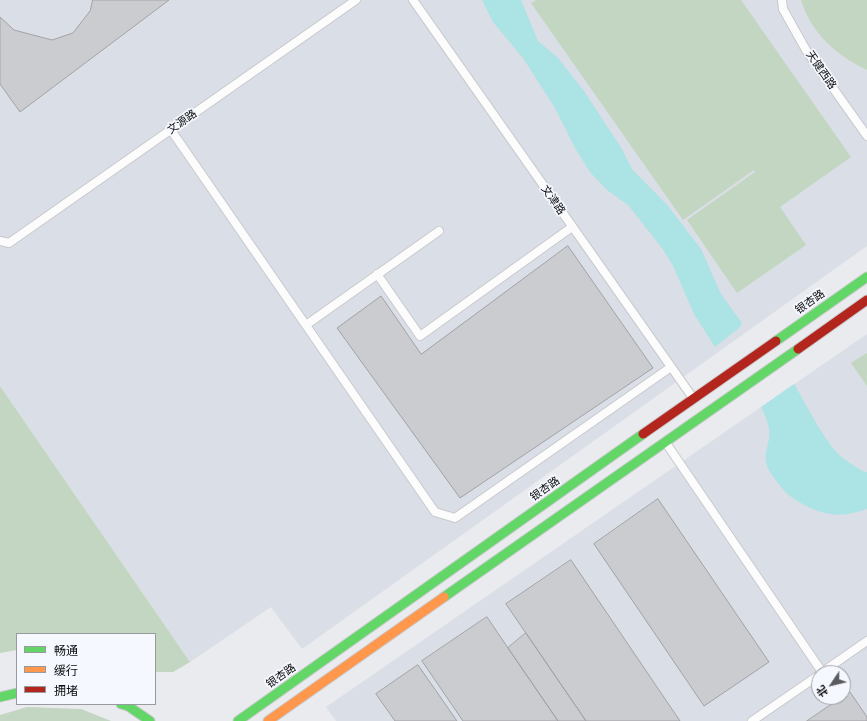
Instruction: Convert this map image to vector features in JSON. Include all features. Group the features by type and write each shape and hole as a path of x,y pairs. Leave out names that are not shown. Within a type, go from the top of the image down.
{"street":[{"name":"银杏路","path":"238,721 867,277"},
{"path":"268,721 867,300"},
{"path":"1,696 16,693"},
{"path":"124,705 150,721"}],"lane":[{"name":"文源路","path":"0,241 9,244 356,0"},
{"name":"文津路","path":"413,0 693,399"},
{"name":"天健西路","path":"782,0 783,9 806,50 867,136"},
{"path":"170,130 435,512 455,518 671,367"},
{"path":"377,274 420,336 572,227"},
{"path":"306,325 439,230"},
{"path":"665,442 816,665"},
{"path":"832,665 867,641"},
{"path":"752,721 811,680"}],"shaded area":[{"path":"0,0 867,0 867,246 302,649 271,607 190,662 0,386"},
{"path":"867,334 867,721 336,721 326,707"}],"green space":[{"path":"536,0 741,0 851,157 780,207 806,245 737,293 687,220 755,172 754,170 683,220 531,3"},
{"path":"801,0 867,0 867,70 845,58 826,42 811,23"},
{"path":"867,353 867,386 851,363"},
{"path":"0,386 190,662 173,672 156,672 156,633 16,633 16,650 0,653"},
{"path":"27,707 81,709 111,721 0,721 0,715"}],"water":[{"path":"482,0 521,0 538,41 558,58 584,91 622,149 632,169 668,206 701,249 721,294 742,323 739,328 715,347 694,314 673,266 662,248 628,205 607,190 590,172 575,148 555,108 523,58 493,22"},
{"path":"794,384 819,428 837,453 862,471 867,472 867,509 840,515 815,510 789,495 777,482 767,466 766,455 769,439 769,427 761,407"}],"building":[{"path":"93,0 169,0 20,112 0,84 0,17 14,30 52,40 73,33 90,11"},
{"path":"568,246 653,368 460,498 337,328 381,296 421,354"},
{"path":"658,499 769,662 704,706 594,544"},
{"path":"571,560 680,721 586,721 506,604"},
{"path":"487,617 558,721 463,721 422,661"},
{"path":"526,633 586,721 558,721 508,648"},
{"path":"418,665 457,721 395,721 376,694"},
{"path":"851,693 867,717 867,721 807,721 831,705 851,705"}],"traffic: fast":[{"path":"776,341 867,277"},
{"path":"444,597 798,349"},
{"path":"238,721 643,434"},
{"path":"0,697 16,693"},
{"path":"124,705 150,721"}],"traffic: slow":[{"path":"268,721 444,597"}],"traffic: jam":[{"path":"798,349 867,300"},
{"path":"643,434 776,341"}]}
